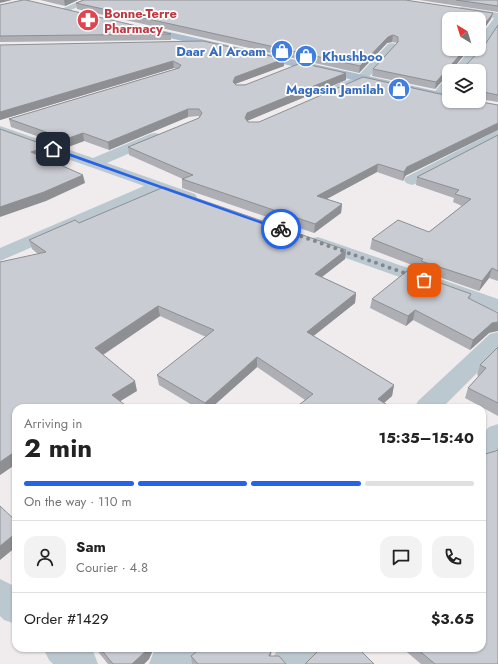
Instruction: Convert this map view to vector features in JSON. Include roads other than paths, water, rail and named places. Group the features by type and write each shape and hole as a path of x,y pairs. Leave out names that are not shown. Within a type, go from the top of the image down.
{"main road":[{"path":"59,9 78,14"},
{"path":"131,26 442,97"}],"street":[{"path":"59,9 90,0"},
{"path":"456,9 498,16"},
{"path":"486,36 498,19"},
{"path":"168,45 207,44"},
{"path":"325,94 361,79 392,46"},
{"path":"464,64 471,56"},
{"path":"281,72 302,64"},
{"path":"0,125 15,120"},
{"path":"0,130 204,202"},
{"path":"93,163 165,133"},
{"path":"412,180 498,134"},
{"path":"0,255 159,186"},
{"path":"302,237 498,306"},
{"path":"431,404 498,339"},
{"path":"486,448 498,434"},
{"path":"0,594 12,604"},
{"path":"66,652 80,664"},
{"path":"168,664 180,652"},
{"path":"288,664 298,652"}],"place":[{"name":"Bonne-Terre Pharmacy","path":"88,20"},
{"name":"Daar Al Aroam","path":"282,51"},
{"name":"Khushboo","path":"306,56"},
{"name":"Magasin Jamilah","path":"399,89"}]}
